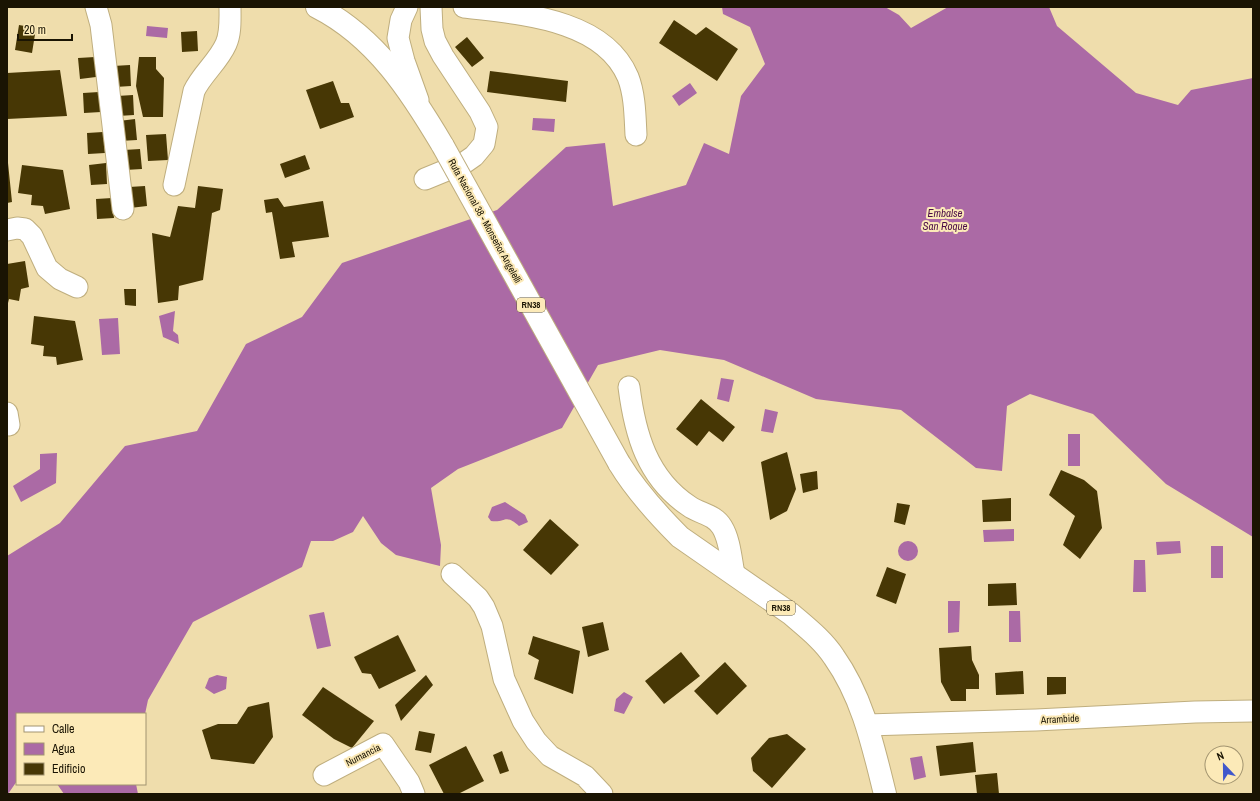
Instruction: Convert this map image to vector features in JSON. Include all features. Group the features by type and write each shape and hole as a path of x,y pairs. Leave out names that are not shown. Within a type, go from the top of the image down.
{"main road":[{"name":"Ruta Nacional 38 - Monseñor Angelelli","path":"317,7 335,17 369,44 389,64 420,108 443,146 629,480 664,521 680,537 734,574"},
{"name":"RN38","path":"734,574 790,614 820,640 833,656 845,674 867,726 884,794"}],"street":[{"path":"96,7 101,25 123,209"},
{"path":"174,185 194,91 198,82 226,44 230,31 230,7"},
{"path":"407,7 401,20 398,38 420,108"},
{"path":"425,179 464,163 474,156 484,144 487,127 480,112 443,56 435,41 432,29 431,7"},
{"path":"464,7 528,11 563,24 604,45 617,58 628,78 634,104 636,135"},
{"path":"7,230 17,228 25,229 32,236 47,268 60,279 77,287"},
{"path":"629,386 635,423 642,445 655,474 668,489 689,507 713,517 722,526 727,540 734,574"},
{"path":"452,574 478,598 484,607 492,626 504,679 523,721 536,741 550,756 585,776 602,794"},
{"name":"Arrambide","path":"867,726 1036,720 1195,712 1253,711"},
{"name":"Numancia","path":"324,775 383,744 411,788"}],"water":[{"name":"Embalse San Roque","path":"722,7 885,7 899,15 911,28 948,7 1049,7 1057,26 1136,93 1178,105 1191,90 1253,78 1253,537 1166,484 1093,414 1030,394 1007,406 1002,471 976,468 901,410 816,399 724,360 660,350 598,365 562,428 458,469 431,488 441,545 440,566 396,555 381,543 363,516 353,532 333,541 311,541 302,567 193,622 148,700 145,713 16,713 16,782 7,794 7,556 60,523 125,446 197,431 246,344 302,317 342,263 497,210 566,147 605,143 613,206 686,185 704,143 729,154 741,96 765,64 750,27 723,14"},
{"path":"147,26 168,28 167,38 146,36"},
{"path":"690,83 697,93 679,106 672,96"},
{"path":"533,118 555,119 554,132 532,130"},
{"path":"175,311 173,331 178,335 179,344 163,337 159,316"},
{"path":"118,318 120,354 102,355 99,319"},
{"path":"721,378 734,380 729,402 717,399"},
{"path":"765,409 778,412 773,433 761,431"},
{"path":"1068,434 1080,434 1080,466 1068,466"},
{"path":"57,453 56,483 21,502 13,486 40,469 40,454"},
{"path":"505,502 525,515 528,522 519,526 508,519 491,521 488,517 492,507"},
{"path":"1014,529 1014,541 984,542 983,530"},
{"path":"908,541 915,544 918,551 915,558 908,561 901,558 898,551 901,544"},
{"path":"1180,541 1181,553 1157,555 1156,542"},
{"path":"1211,546 1223,546 1223,578 1211,578"},
{"path":"1134,560 1145,560 1146,592 1133,592"},
{"path":"948,601 960,601 959,632 948,633"},
{"path":"1009,611 1020,611 1021,642 1009,642"},
{"path":"324,612 331,646 317,649 309,615"},
{"path":"217,675 227,677 226,689 214,694 205,688 209,678"},
{"path":"624,692 633,697 624,714 614,711 616,699"},
{"path":"922,756 926,777 914,780 910,758"},
{"path":"58,785 136,785 138,794 64,794"}],"building":[{"path":"674,20 696,35 706,27 738,49 717,81 659,43"},
{"path":"19,25 36,28 32,53 15,50"},
{"path":"197,31 198,51 182,52 181,32"},
{"path":"467,37 484,58 472,67 455,47"},
{"path":"95,57 96,77 80,79 78,58"},
{"path":"139,57 156,57 156,69 164,78 163,117 143,117 136,86"},
{"path":"130,65 131,86 115,87 113,66"},
{"path":"60,70 67,116 7,119 7,73"},
{"path":"490,71 568,81 566,102 487,92"},
{"path":"333,81 341,103 349,103 354,117 320,129 306,90"},
{"path":"99,92 101,112 84,113 83,93"},
{"path":"133,95 134,115 118,116 117,96"},
{"path":"135,119 137,140 120,141 119,121"},
{"path":"103,132 105,153 88,154 87,133"},
{"path":"166,134 168,160 148,161 146,135"},
{"path":"140,149 142,169 125,170 124,150"},
{"path":"305,155 310,169 285,178 280,164"},
{"path":"7,163 12,202 7,203"},
{"path":"106,163 107,184 91,185 89,165"},
{"path":"22,165 63,170 70,209 45,214 43,206 31,205 32,195 18,193"},
{"path":"145,186 147,206 130,208 129,187"},
{"path":"198,186 223,189 220,210 212,213 203,280 179,286 178,300 158,303 152,233 170,237 178,206 195,208"},
{"path":"112,198 114,218 97,219 96,199"},
{"path":"278,198 284,207 323,201 329,237 292,242 295,257 280,259 272,212 266,213 264,200"},
{"path":"25,261 29,287 21,289 19,301 9,299 7,307 7,264"},
{"path":"124,289 136,289 136,306 125,305"},
{"path":"34,316 75,321 83,360 57,365 56,357 43,356 44,346 31,344"},
{"path":"701,399 735,427 723,442 709,431 697,446 676,429"},
{"path":"787,452 796,489 787,511 770,520 761,462"},
{"path":"1061,470 1084,480 1097,491 1102,528 1080,559 1063,545 1075,516 1049,495"},
{"path":"817,471 818,489 803,493 800,474"},
{"path":"1011,498 1011,521 983,522 982,500"},
{"path":"897,503 910,505 905,525 894,522"},
{"path":"550,519 579,545 551,575 523,550"},
{"path":"887,567 906,574 896,604 876,596"},
{"path":"1016,583 1017,605 988,606 988,584"},
{"path":"603,622 609,650 588,657 582,627"},
{"path":"398,635 416,671 379,689 371,674 362,673 354,657"},
{"path":"533,636 580,651 573,694 534,679 539,660 528,654"},
{"path":"971,646 972,660 979,675 979,689 966,689 966,701 951,701 941,682 939,648"},
{"path":"681,652 700,676 664,704 645,681"},
{"path":"725,662 747,686 717,715 694,691"},
{"path":"1023,671 1024,694 996,695 995,673"},
{"path":"426,675 433,685 401,721 395,705"},
{"path":"1047,677 1066,677 1066,694 1047,695"},
{"path":"323,687 374,721 352,748 334,739 302,715"},
{"path":"269,702 273,737 254,764 211,759 202,730 218,724 237,724 248,707"},
{"path":"419,731 435,734 431,753 415,750"},
{"path":"787,734 806,749 772,788 753,771 751,758 769,738"},
{"path":"973,742 976,772 940,776 936,746"},
{"path":"466,746 484,781 458,794 444,794 429,765"},
{"path":"502,751 509,771 500,774 493,755"},
{"path":"997,773 999,794 977,794 975,775"}]}
